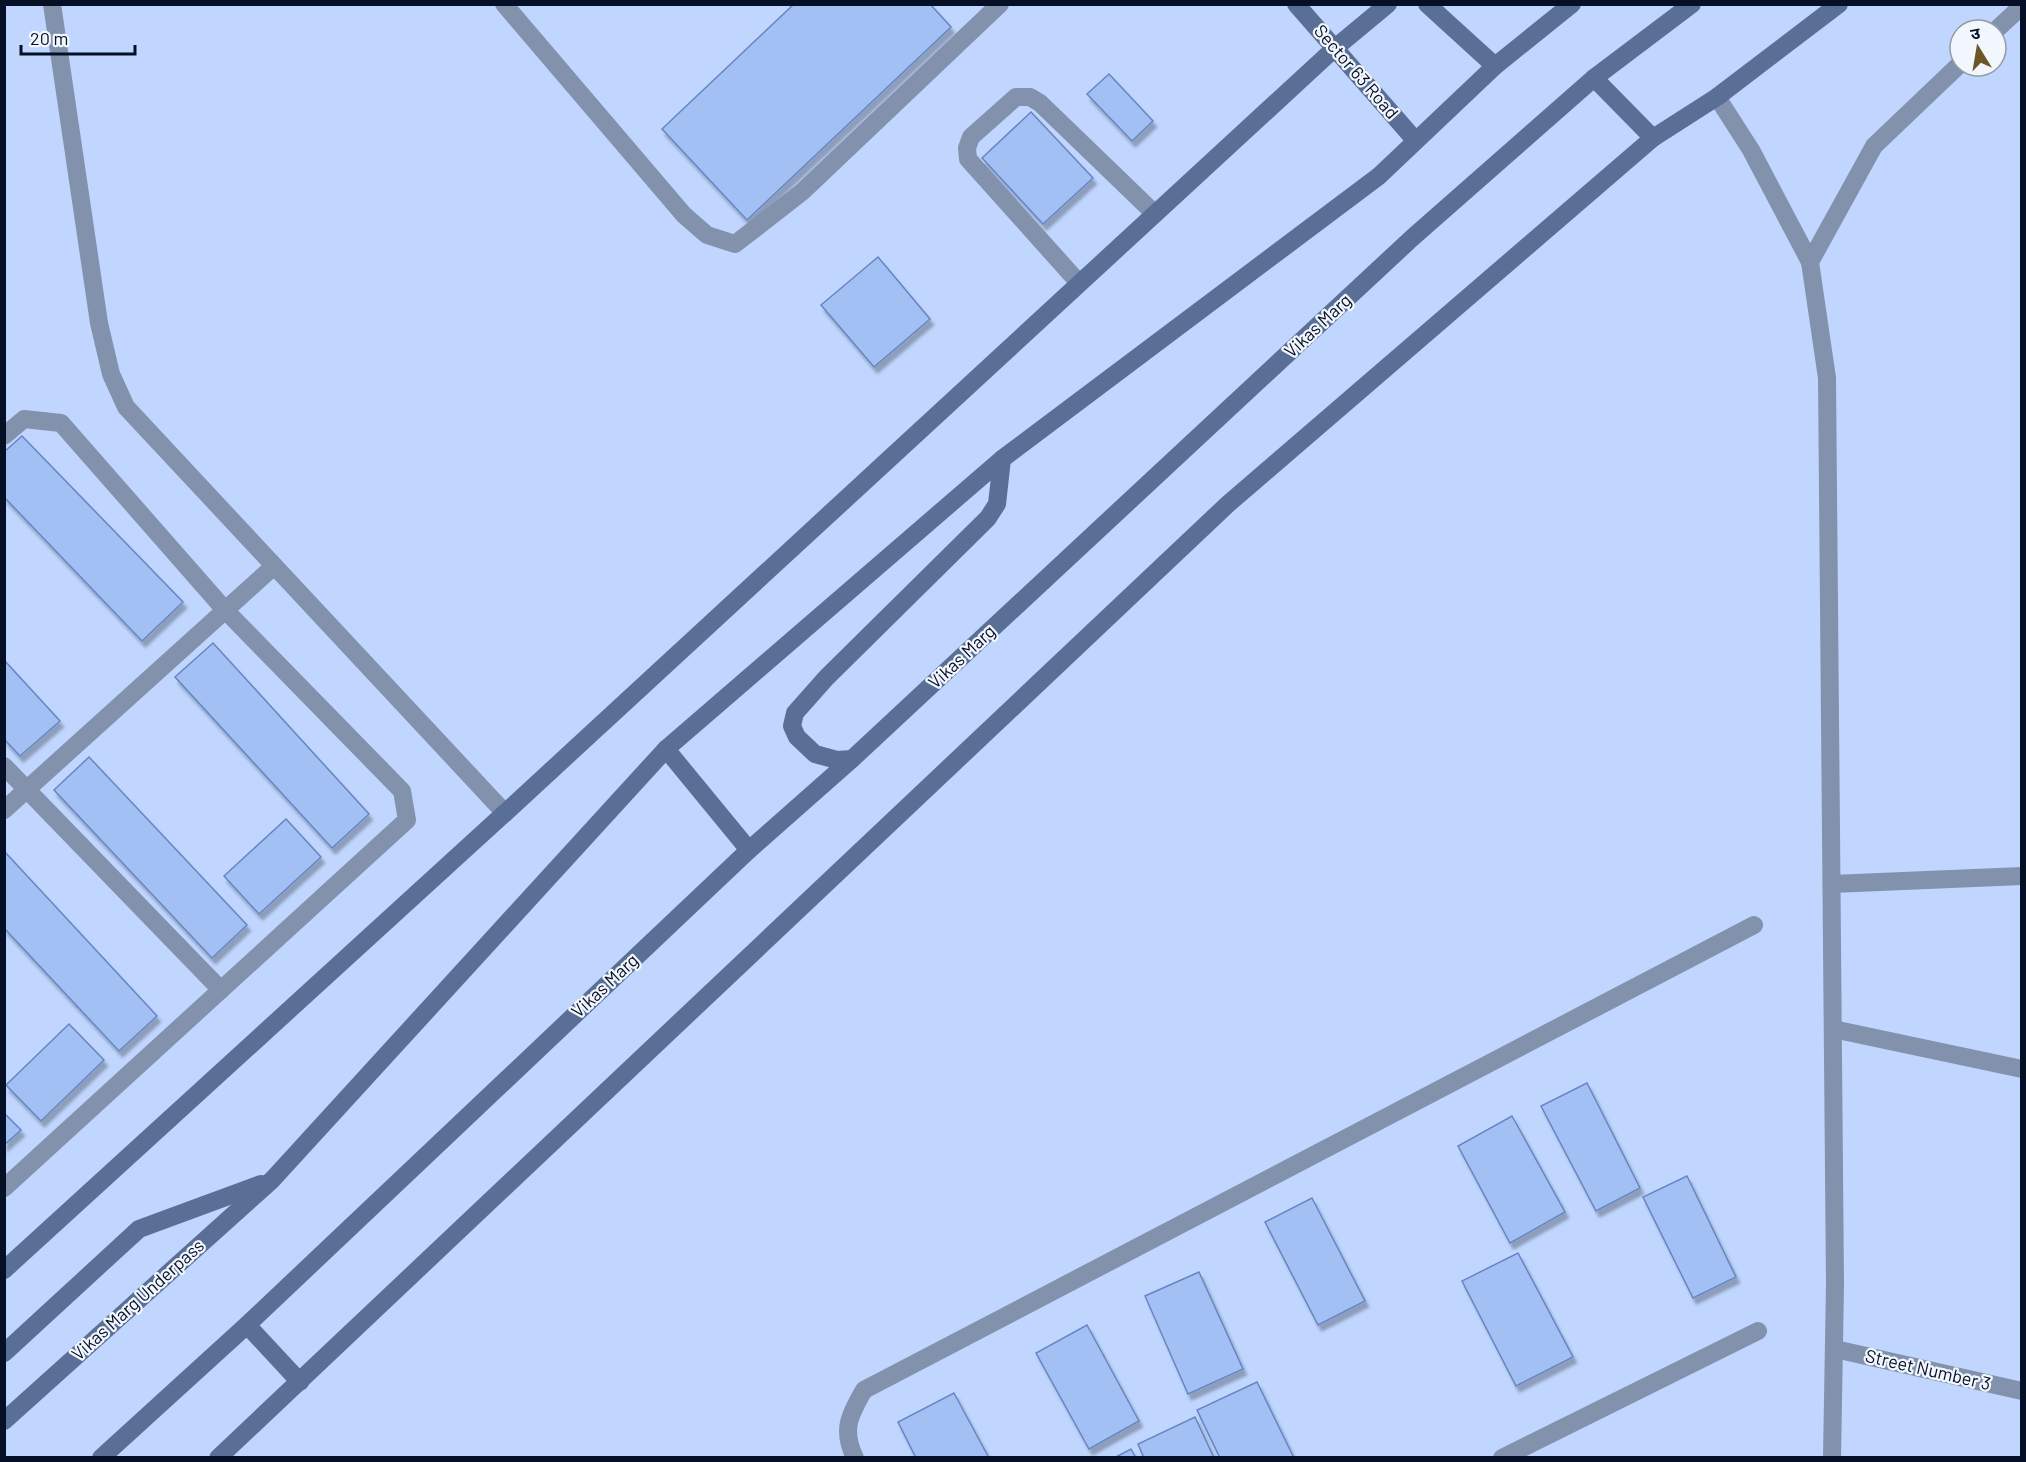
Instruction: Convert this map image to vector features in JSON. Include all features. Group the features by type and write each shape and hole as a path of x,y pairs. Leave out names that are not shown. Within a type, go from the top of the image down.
{"main road":[{"name":"Sector 63 Road","path":"1296,4 1415,140"},
{"path":"4,1270 505,813 1335,48 1388,4"},
{"path":"1427,4 1495,66"},
{"path":"4,1353 139,1229 272,1180 666,749 1002,459 1379,176 1495,66 1572,4"},
{"name":"Vikas Marg","path":"247,1325 749,850 852,759 1412,238 1594,78 1692,4"},
{"path":"218,1458 1228,504 1653,138 1717,97 1839,4"},
{"path":"1594,78 1653,138"},
{"path":"852,759 837,760 815,754 797,737 792,726 795,713 826,678 988,518 997,504 1002,459"},
{"path":"666,749 749,850"},
{"name":"Vikas Marg Underpass","path":"4,1421 272,1180"},
{"path":"101,1458 247,1325 300,1382"}],"street":[{"path":"52,4 99,323 111,374 126,407 505,813"},
{"path":"504,4 684,215 706,235 735,244 802,192 1000,4"},
{"path":"2008,19 2022,6"},
{"path":"1810,262 1874,146 1948,75"},
{"path":"1079,284 968,159 967,148 971,137 1016,97 1030,97 1041,103 1155,214"},
{"path":"1717,97 1751,150 1810,262 1827,378 1835,1348 1832,1458"},
{"path":"4,436 24,419 61,423 225,610 402,791 407,820 4,1188"},
{"path":"4,810 274,566"},
{"path":"4,766 221,990"},
{"path":"1832,884 2022,876"},
{"path":"855,1458 850,1448 848,1418 864,1390 1754,925"},
{"path":"1833,1029 2022,1069"},
{"path":"1502,1458 1758,1331"},
{"name":"Street Number 3","path":"1835,1348 2022,1391"}],"building":[{"path":"794,4 930,4 951,27 747,220 662,129"},
{"path":"1109,74 1153,121 1132,141 1087,94"},
{"path":"1031,112 1093,178 1043,224 982,158"},
{"path":"878,257 930,319 874,367 821,305"},
{"path":"22,436 183,602 142,641 4,497 4,452"},
{"path":"213,643 369,814 332,848 175,677"},
{"path":"4,660 60,721 20,756 4,739"},
{"path":"89,757 247,925 212,958 54,790"},
{"path":"286,819 321,857 259,914 224,876"},
{"path":"4,851 157,1016 119,1051 4,928"},
{"path":"69,1024 104,1060 41,1121 6,1085"},
{"path":"1587,1083 1640,1188 1596,1211 1541,1106"},
{"path":"4,1113 21,1130 4,1145"},
{"path":"1512,1116 1565,1212 1510,1243 1458,1146"},
{"path":"1687,1176 1736,1277 1693,1298 1643,1197"},
{"path":"1312,1198 1365,1301 1318,1325 1265,1222"},
{"path":"1518,1253 1573,1357 1516,1386 1462,1281"},
{"path":"1199,1272 1243,1369 1188,1394 1145,1296"},
{"path":"1087,1325 1139,1421 1089,1449 1036,1353"},
{"path":"1257,1382 1294,1458 1220,1458 1197,1410"},
{"path":"954,1393 989,1458 916,1458 898,1422"},
{"path":"1195,1417 1214,1458 1144,1458 1138,1444"},
{"path":"1131,1449 1136,1458 1114,1458"}]}
